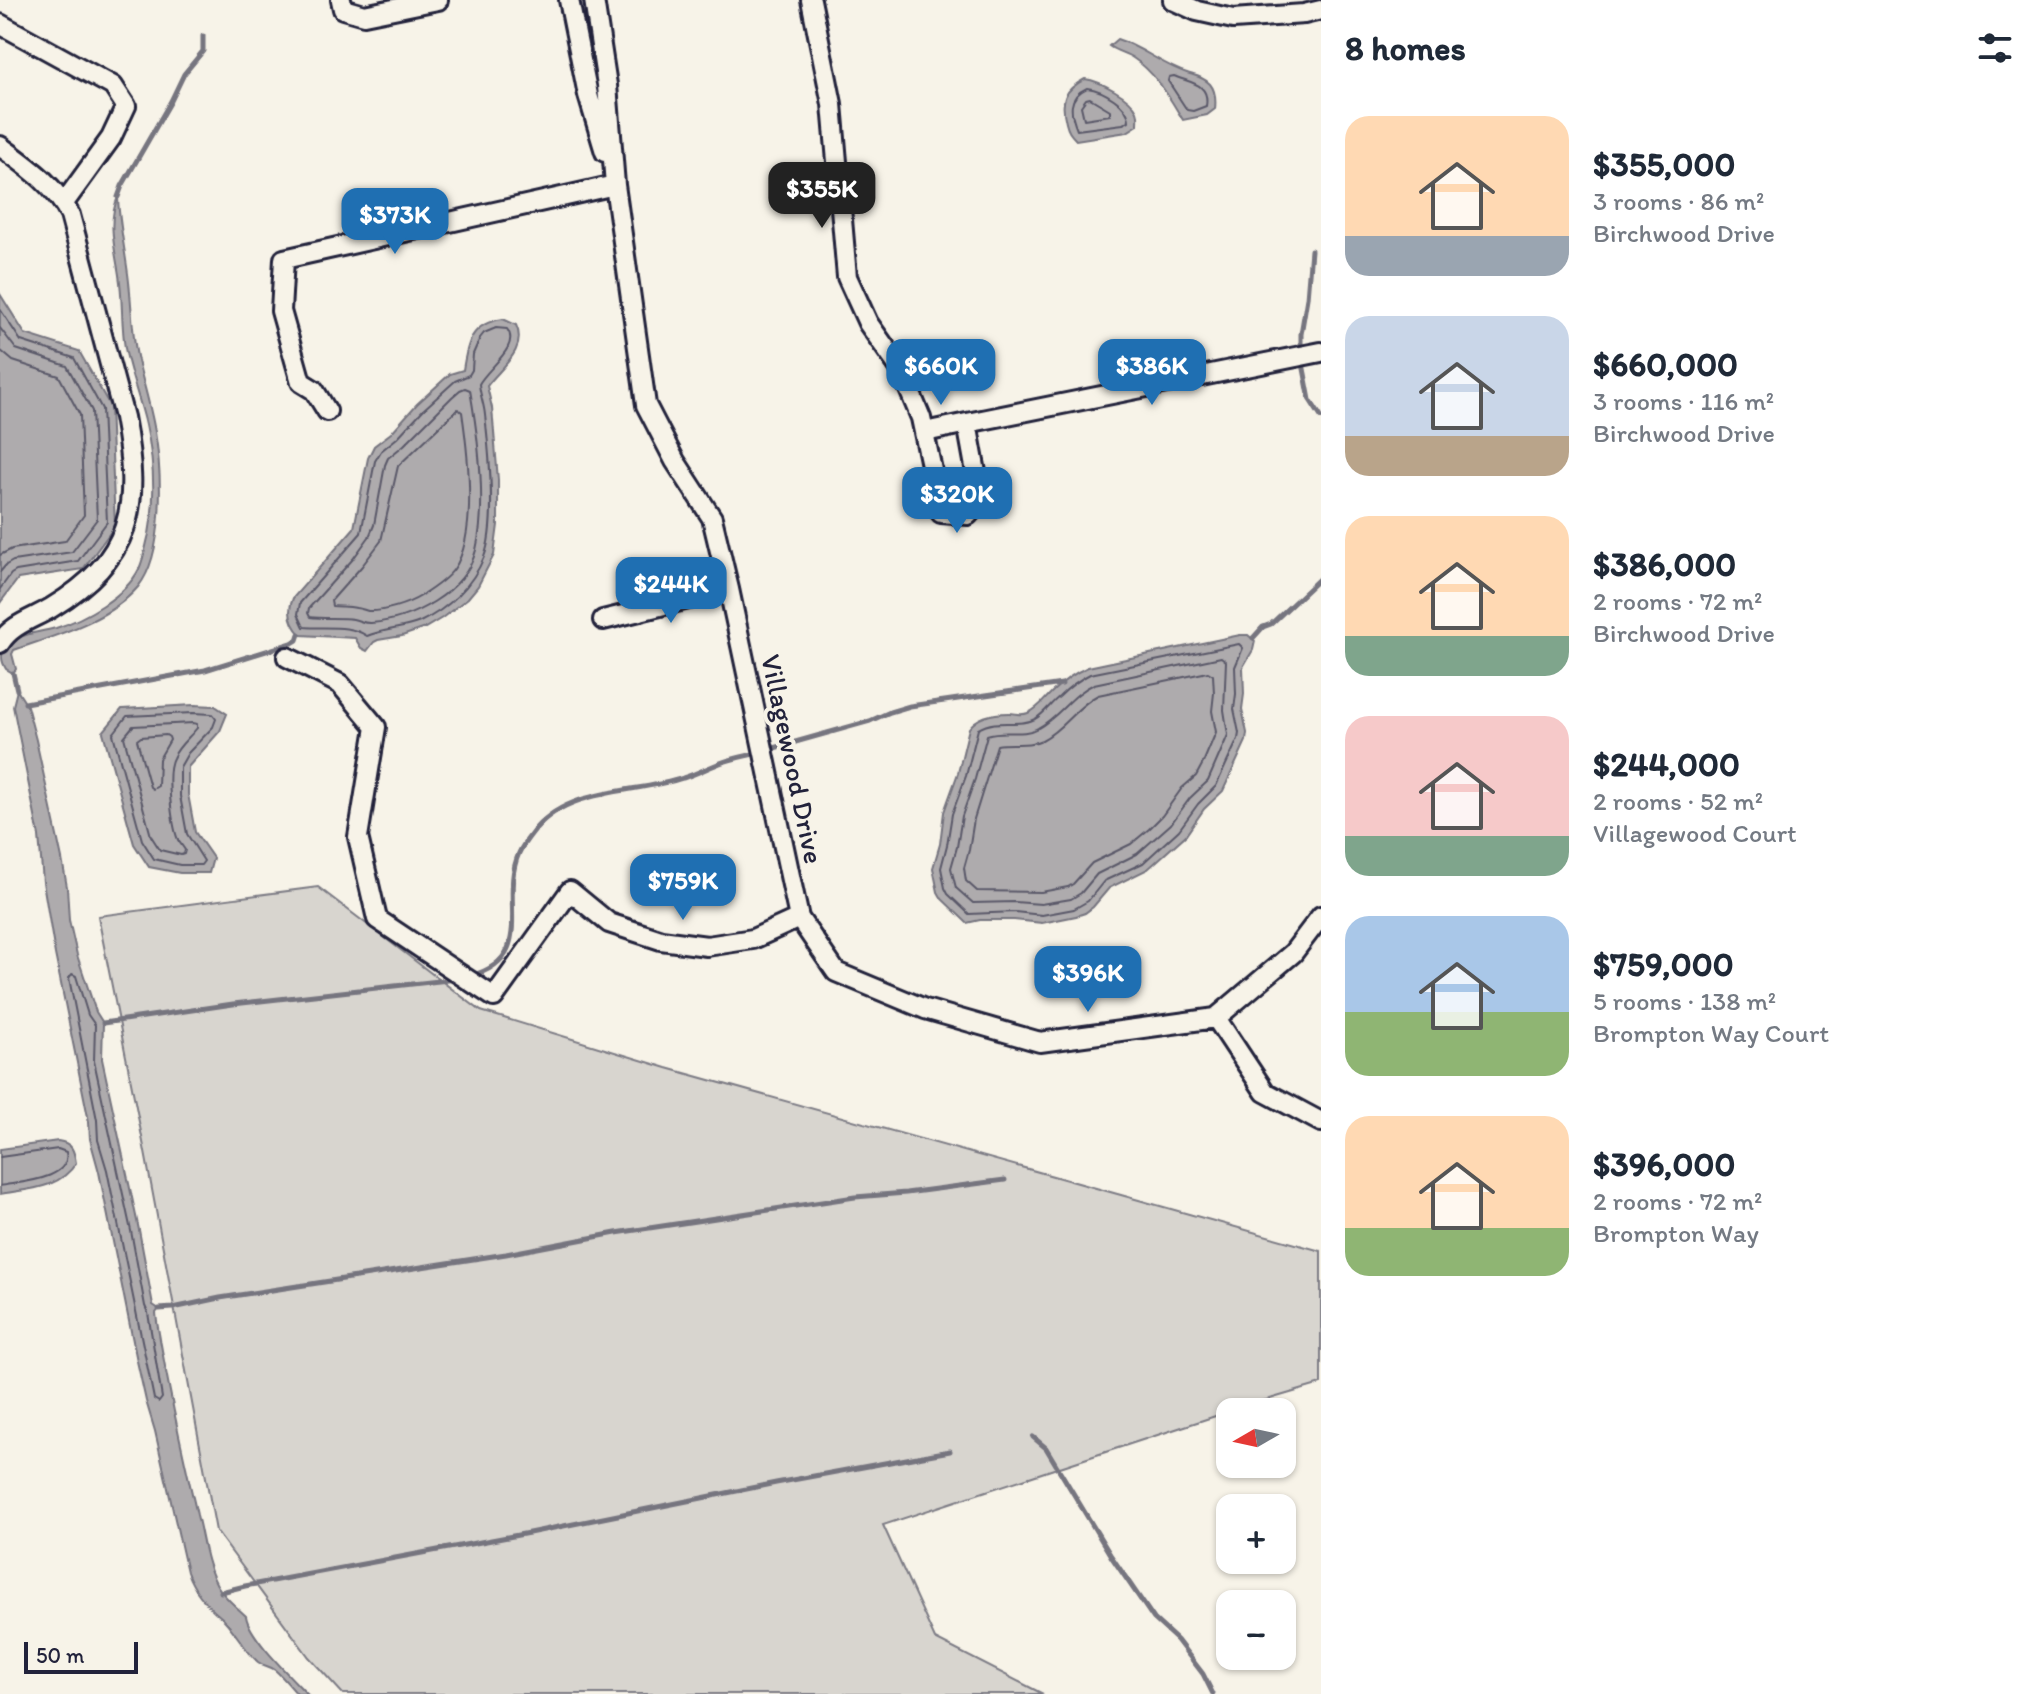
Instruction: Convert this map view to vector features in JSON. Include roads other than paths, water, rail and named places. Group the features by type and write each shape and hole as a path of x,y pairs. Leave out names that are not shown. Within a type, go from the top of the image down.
{"street":[{"path":"342,5 364,15 438,0"},
{"name":"Villagewood Drive","path":"569,0 588,95 615,185"},
{"name":"Villagewood Drive","path":"594,0 607,85 615,185 646,405 675,461 712,518 799,918 836,972 925,1009 1040,1042 1216,1018"},
{"path":"811,0 832,104 847,277 868,323 901,370 925,432 941,513 968,515 981,500 967,423"},
{"path":"1173,0 1197,11 1233,19 1321,10"},
{"path":"0,24 113,86 126,106 111,138 64,203"},
{"path":"0,146 49,185 64,203 75,230 124,417 132,479 123,535 97,574 74,593 22,622 0,643"},
{"path":"327,411 314,390 301,382 281,311 284,259 615,185"},
{"path":"925,432 1321,352"},
{"path":"603,620 729,589"},
{"path":"287,657 340,684 376,727 358,837 377,919 494,997 570,891 609,923 661,940 707,946 753,939 799,918"},
{"path":"1321,916 1293,953 1216,1018 1265,1092 1321,1122"}],"water":[{"path":"1117,39 1207,82 1214,93 1215,109 1207,115 1183,120 1149,71 1130,56 1109,46"},
{"path":"1085,79 1106,86 1128,100 1137,111 1138,125 1127,132 1076,140 1067,126 1064,102 1072,87"},
{"path":"118,197 134,342 152,414 157,449 160,490 153,555 138,587 112,609 80,626 14,650 12,654 16,669 13,673 6,669 3,662 2,655 7,646 21,637 79,619 114,597 139,569 149,534 153,506 151,452 124,339 112,226"},
{"path":"0,294 25,334 79,351 110,406 115,526 83,569 18,579 0,603"},
{"path":"503,319 516,325 519,334 516,351 487,386 492,408 498,480 498,525 494,555 478,586 468,598 425,628 378,640 367,651 355,638 301,635 291,618 293,598 354,528 368,458 374,446 450,374 463,370 466,351 477,330 492,321"},
{"path":"1248,635 1255,641 1243,667 1242,709 1246,741 1223,791 1204,809 1186,835 1148,869 1109,888 1085,913 1042,923 980,920 967,923 942,899 933,868 944,812 969,728 973,724 993,715 1032,711 1064,681 1088,667"},
{"path":"17,690 27,706 36,740 62,859 69,920 77,955 96,1012 103,1023 102,1059 153,1305 159,1309 156,1313 166,1371 207,1559 220,1590 246,1616 262,1645 307,1694 297,1694 275,1670 253,1657 225,1621 201,1597 187,1572 137,1361 90,1139 55,954 39,836 13,706"},
{"path":"215,706 227,714 220,731 188,767 188,794 195,832 213,858 209,873 180,873 149,867 134,844 103,732 122,709"},
{"path":"58,1141 69,1145 73,1151 76,1163 69,1172 52,1183 0,1194 0,1149"}],"waterway":[{"path":"118,197 184,74 203,51 203,36"},
{"path":"1311,250 1301,353 1310,400 1321,417"},
{"path":"1253,638 1321,577"},
{"path":"25,703 205,670 292,643 299,634"},
{"path":"13,673 17,690"},
{"path":"767,750 870,721 910,706 1062,684"},
{"path":"470,976 491,967 504,956 510,942 512,890 519,853 536,828 551,815 586,798 664,783 758,753"},
{"path":"103,1023 233,1004 457,979"},
{"path":"159,1309 506,1254 616,1233 855,1197 1005,1180"},
{"path":"1033,1437 1046,1448 1111,1556 1154,1619 1177,1640 1203,1674 1213,1694"},
{"path":"221,1592 950,1451"}]}
